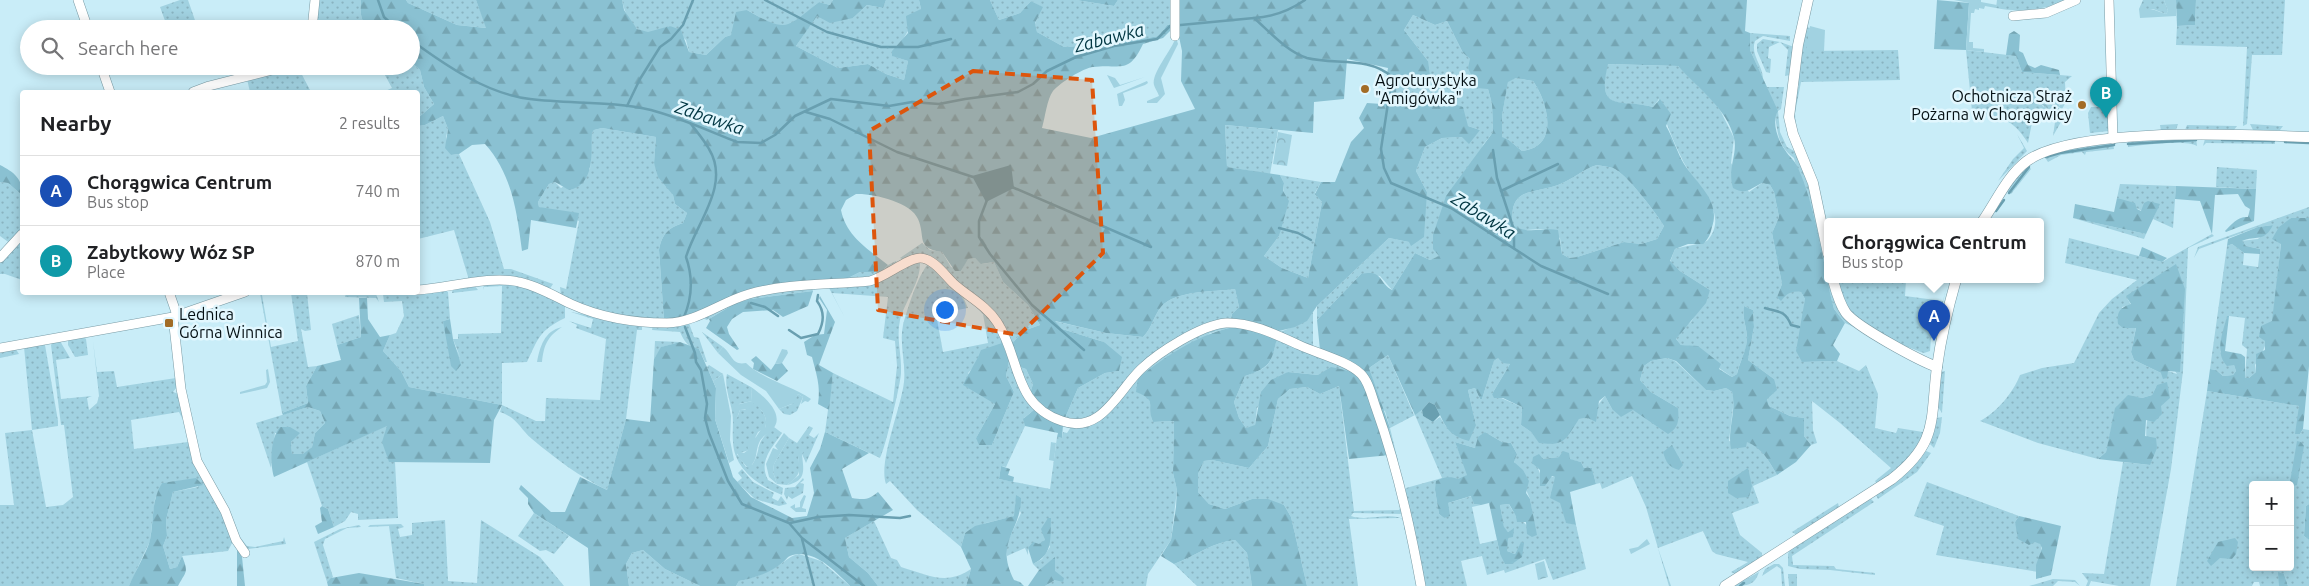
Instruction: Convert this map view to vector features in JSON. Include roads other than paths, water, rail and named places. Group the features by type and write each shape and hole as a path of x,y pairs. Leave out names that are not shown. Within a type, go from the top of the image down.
{"street":[{"path":"78,0 85,20"},
{"path":"313,20 315,0"},
{"path":"1174,30 1175,0"},
{"path":"1808,0 1798,45 1789,117 1793,134 1813,183 1824,235"},
{"path":"2012,16 2046,13 2076,0"},
{"path":"2109,0 2113,139"},
{"path":"104,75 109,90"},
{"path":"198,90 252,75"},
{"path":"1985,218 2015,172 2034,156 2052,148 2113,139 2201,135 2309,137"},
{"path":"0,258 20,236"},
{"path":"420,290 507,280 533,285 588,311 618,320 668,323 689,320 734,299 750,294 780,289 870,281 882,277 915,258 924,258 932,262 968,296 991,313 999,323 1022,385 1034,404 1052,417 1071,424 1089,422 1099,417 1140,370 1166,350 1197,332 1225,323 1257,328 1348,366 1364,377 1385,433 1401,489 1420,586"},
{"path":"1834,283 1842,308 1851,319 1864,328 1937,367"},
{"path":"1725,586 1892,479 1910,464 1923,447 1932,427 1937,367 1955,283"},
{"path":"170,295 175,316 181,389 197,462 225,511 236,540 245,553"},
{"path":"0,348 175,316 237,295"}],"waterway":[{"name":"Zabawka","path":"378,0 384,17 387,20"},
{"path":"627,106 640,79 660,47 671,39 683,25 693,0"},
{"path":"765,0 827,32 881,47 918,47 951,39"},
{"path":"1254,18 1280,13 1305,0"},
{"name":"Zabawka","path":"420,46 482,85 514,96 545,101 636,107 673,117 737,142 761,143 775,135 795,116 831,99 889,106 912,102 939,104 1018,92 1033,84 1047,71 1076,57 1114,46 1157,39 1170,26 1254,18 1285,46 1307,58 1373,66 1383,70 1392,77 1381,149 1384,168 1391,183 1451,208 1541,266 1608,294"},
{"path":"806,112 830,119 897,152 973,177"},
{"path":"684,317 691,287 686,257 709,204 716,176 715,163 709,149 691,124"},
{"path":"2128,144 2196,140"},
{"path":"2222,140 2274,141"},
{"path":"2285,142 2309,143"},
{"path":"2046,157 2060,153 2114,145"},
{"path":"1493,150 1497,178 1514,230 1514,248"},
{"path":"1501,191 1558,164"},
{"path":"2009,193 2029,167"},
{"path":"1012,187 1151,247"},
{"path":"987,200 979,221 979,237 990,254 1032,305 1084,350"},
{"path":"1996,211 2004,200"},
{"path":"1279,228 1298,233 1311,240"},
{"path":"789,330 801,338 818,334 823,317 817,301 818,295"},
{"path":"751,303 765,307 778,316"},
{"path":"1765,308 1781,312 1791,325 1799,327"},
{"path":"685,327 695,353 696,362 701,370 707,404 705,418 709,433 728,481 742,504 789,523 802,538 864,586"},
{"path":"790,523 818,517 849,515 900,518 910,516"},
{"path":"802,539 814,586"},
{"path":"1740,586 1744,583"}],"place":[{"name":"Agroturystyka \"Amigówka\"","path":"1365,89"},
{"name":"Ochotnicza Straż Pożarna w Chorągwicy","path":"2082,105"},
{"name":"Zabytkowy Wóz SP","path":"2106,118"},
{"name":"Lednica Górna Winnica","path":"169,323"},
{"name":"Chorągwica Centrum","path":"1934,341"}]}
